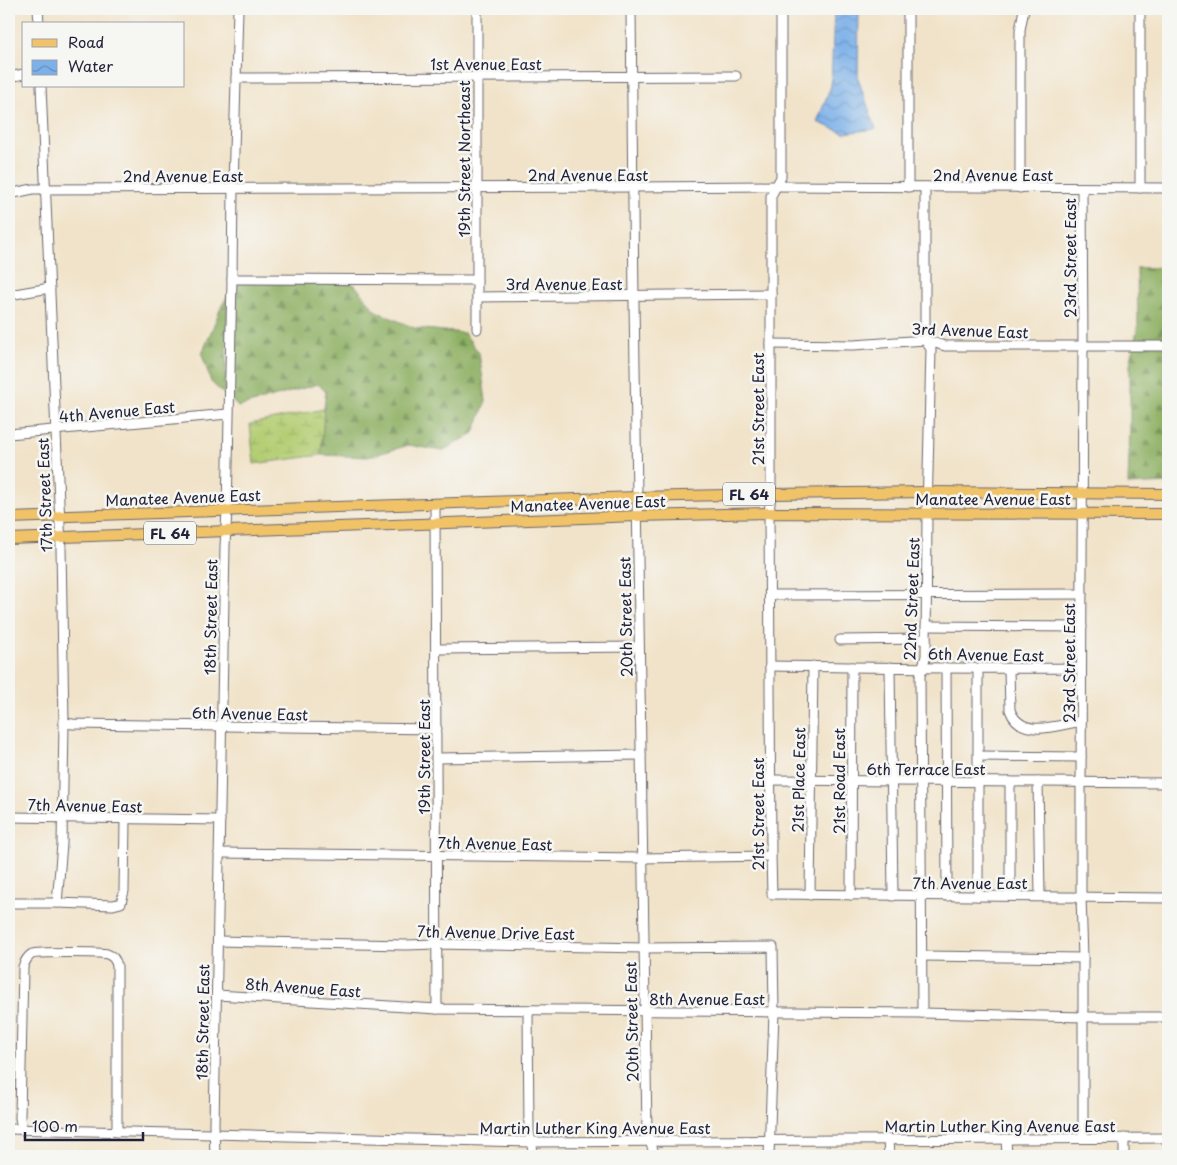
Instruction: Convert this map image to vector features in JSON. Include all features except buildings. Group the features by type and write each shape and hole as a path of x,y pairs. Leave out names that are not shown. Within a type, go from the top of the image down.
{"main road":[{"name":"Manatee Avenue East","path":"9,518 771,494 927,492 1168,494"},
{"name":"Manatee Avenue East","path":"9,538 769,513 1168,514"}],"street":[{"path":"38,9 39,22"},
{"name":"18th Street East","path":"215,1156 225,530 232,279 232,188 238,9"},
{"name":"19th Street Northeast","path":"477,9 477,280"},
{"name":"20th Street East","path":"631,9 644,1011 647,1132 653,1156"},
{"name":"21st Street East","path":"772,894 769,513 771,494 771,196 781,177 782,9"},
{"path":"908,9 908,186"},
{"path":"1020,188 1020,30 1024,9"},
{"path":"1140,9 1140,188"},
{"path":"9,77 22,74"},
{"name":"1st Avenue East","path":"236,78 736,76"},
{"name":"17th Street East","path":"42,88 60,537 64,723 62,844 57,902"},
{"name":"2nd Avenue East","path":"9,194 33,189 776,186 1168,188"},
{"name":"22nd Street East","path":"922,1013 920,676 926,656 927,492 931,349 925,340 925,188"},
{"name":"23rd Street East","path":"1082,188 1081,897 1083,1138"},
{"path":"232,279 477,280 477,329"},
{"path":"9,295 50,288"},
{"name":"3rd Avenue East","path":"477,298 771,294"},
{"name":"3rd Avenue East","path":"771,344 854,345 925,340 945,346 1168,346"},
{"name":"4th Avenue East","path":"9,434 228,414"},
{"name":"19th Street East","path":"435,504 437,1009"},
{"path":"770,596 1082,594"},
{"path":"926,626 1082,627"},
{"path":"840,640 926,639"},
{"path":"437,649 639,647"},
{"name":"6th Avenue East","path":"770,666 1081,668"},
{"name":"21st Place East","path":"810,895 813,666"},
{"name":"21st Road East","path":"852,667 852,895"},
{"path":"890,667 893,896"},
{"path":"946,668 947,896"},
{"path":"978,668 978,896"},
{"path":"1009,668 1010,710 1012,716 1021,725 1042,728 1081,721"},
{"name":"6th Avenue East","path":"64,723 437,729"},
{"path":"437,758 641,755"},
{"path":"979,756 1081,757"},
{"name":"6th Terrace East","path":"770,780 1168,784"},
{"path":"1010,782 1010,896"},
{"path":"1038,782 1040,896"},
{"name":"7th Avenue East","path":"9,818 220,820"},
{"path":"9,903 57,902 114,905 121,903 124,891 125,819"},
{"name":"7th Avenue East","path":"220,853 642,858 771,856"},
{"name":"7th Avenue East","path":"772,894 1168,898"},
{"name":"7th Avenue Drive East","path":"218,941 644,948 774,947 774,1012"},
{"path":"22,1130 20,1118 23,966 27,958 34,953 72,953 106,954 112,957 118,966 117,1132"},
{"path":"922,956 1083,958"},
{"name":"8th Avenue East","path":"217,995 437,1009 1168,1017"},
{"path":"528,1010 529,1132 534,1156"},
{"path":"768,1156 774,1012"},
{"name":"Martin Luther King Avenue East","path":"9,1129 532,1142 1168,1138"},
{"path":"1124,1138 1124,1156"},
{"path":"888,1139 889,1156"},
{"path":"1006,1139 1007,1156"}],"green space":[{"path":"1168,267 1168,483 1128,485 1130,365 1138,325 1137,268"},
{"path":"236,283 354,284 376,311 414,328 464,333 479,353 486,401 474,433 442,451 409,445 368,457 321,455 326,392 318,384 238,407 233,402"},
{"path":"228,295 225,395 211,382 202,354"},
{"path":"324,409 321,455 254,464 250,424"}],"water":[{"path":"834,9 859,9 858,79 876,129 844,133 817,122 831,86"}]}
